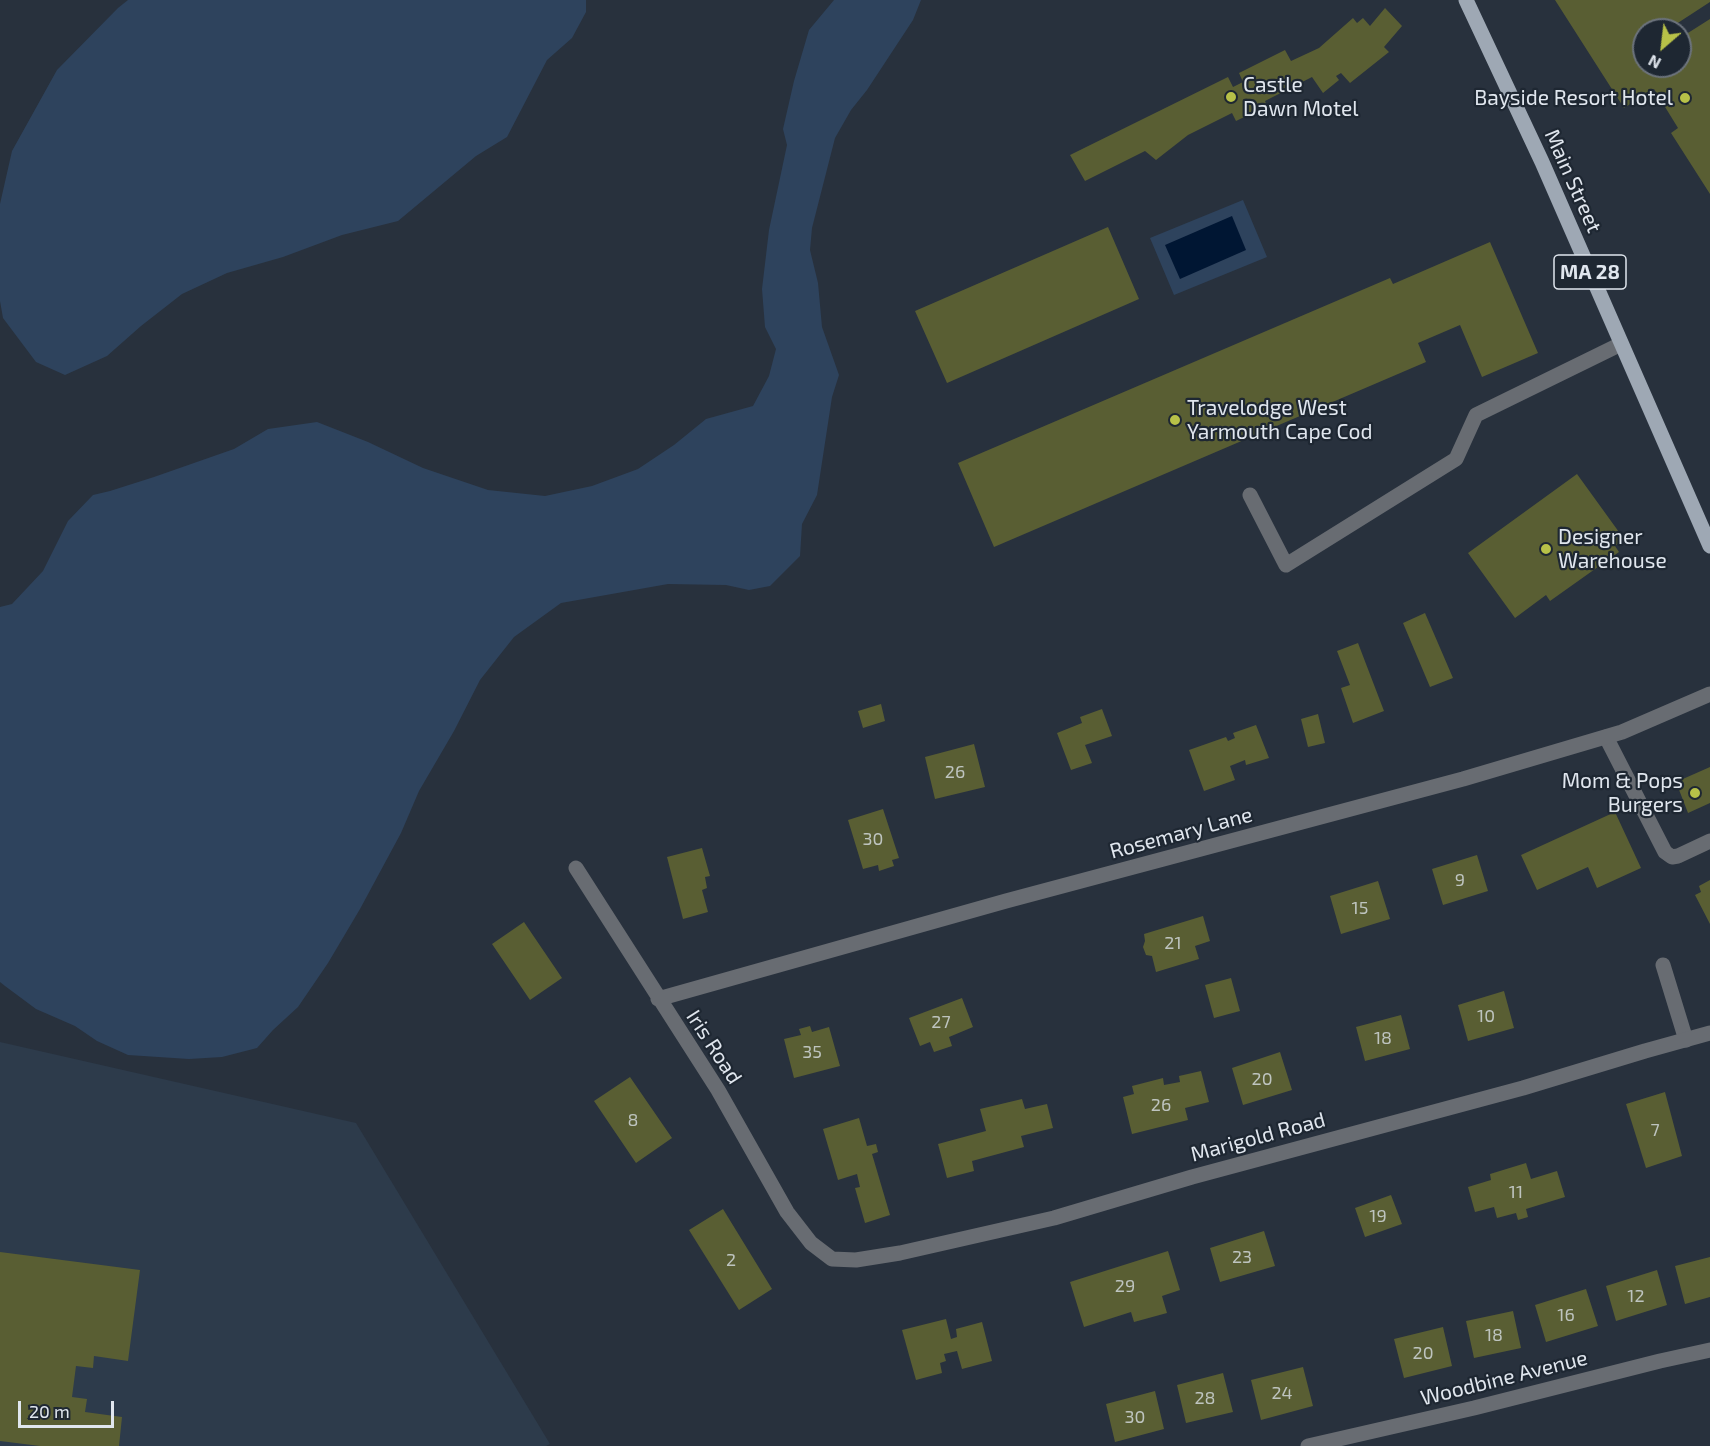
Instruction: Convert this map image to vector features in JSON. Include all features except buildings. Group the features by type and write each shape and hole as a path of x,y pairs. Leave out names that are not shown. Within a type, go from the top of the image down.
{"main road":[{"name":"Main Street","path":"1466,0 1542,162 1710,546"}],"street":[{"path":"1250,495 1286,565 1456,459 1476,415 1621,344"},
{"name":"Rosemary Lane","path":"658,999 1006,901 1463,779 1622,732 1710,694"},
{"path":"1606,737 1665,852 1672,857 1678,856 1710,841"},
{"name":"Iris Road","path":"576,868 718,1090 787,1212 811,1243 817,1247"},
{"path":"1663,965 1686,1040"},
{"name":"Marigold Road","path":"817,1247 832,1259 856,1260 900,1254 1054,1218 1192,1177 1522,1088 1710,1033"},
{"name":"Woodbine Avenue","path":"1308,1446 1710,1350"}],"shaded area":[{"path":"128,0 586,0 586,12 572,38 547,60 507,137 476,156 398,221 342,235 283,257 227,273 182,294 107,356 65,375 36,362 3,318 0,301 0,204 12,151 57,70"},
{"path":"834,0 921,0 913,20 867,90 851,110 835,138 812,228 810,250 818,283 822,327 839,375 832,397 817,495 802,524 800,556 770,586 749,590 726,585 668,584 561,603 514,637 480,680 419,791 401,833 328,963 298,1007 257,1048 222,1057 189,1059 128,1055 97,1041 75,1026 36,1009 0,982 0,607 12,604 43,571 68,521 93,495 154,477 234,449 268,429 317,422 368,442 423,468 488,490 545,496 592,486 638,469 674,445 706,419 753,406 769,376 776,349 765,327 762,289 769,230 787,145 783,129 809,30"},
{"path":"1243,200 1267,257 1174,295 1150,238"},
{"path":"1232,216 1246,250 1180,279 1165,245"},
{"path":"0,1042 356,1123 550,1444 546,1446 0,1446"}],"place":[{"name":"Castle Dawn Motel","path":"1231,97"},
{"name":"Bayside Resort Hotel","path":"1685,98"},
{"name":"Travelodge West Yarmouth Cape Cod","path":"1175,420"},
{"name":"Designer Warehouse","path":"1546,549"},
{"name":"Mom & Pops Burgers","path":"1695,793"}]}
